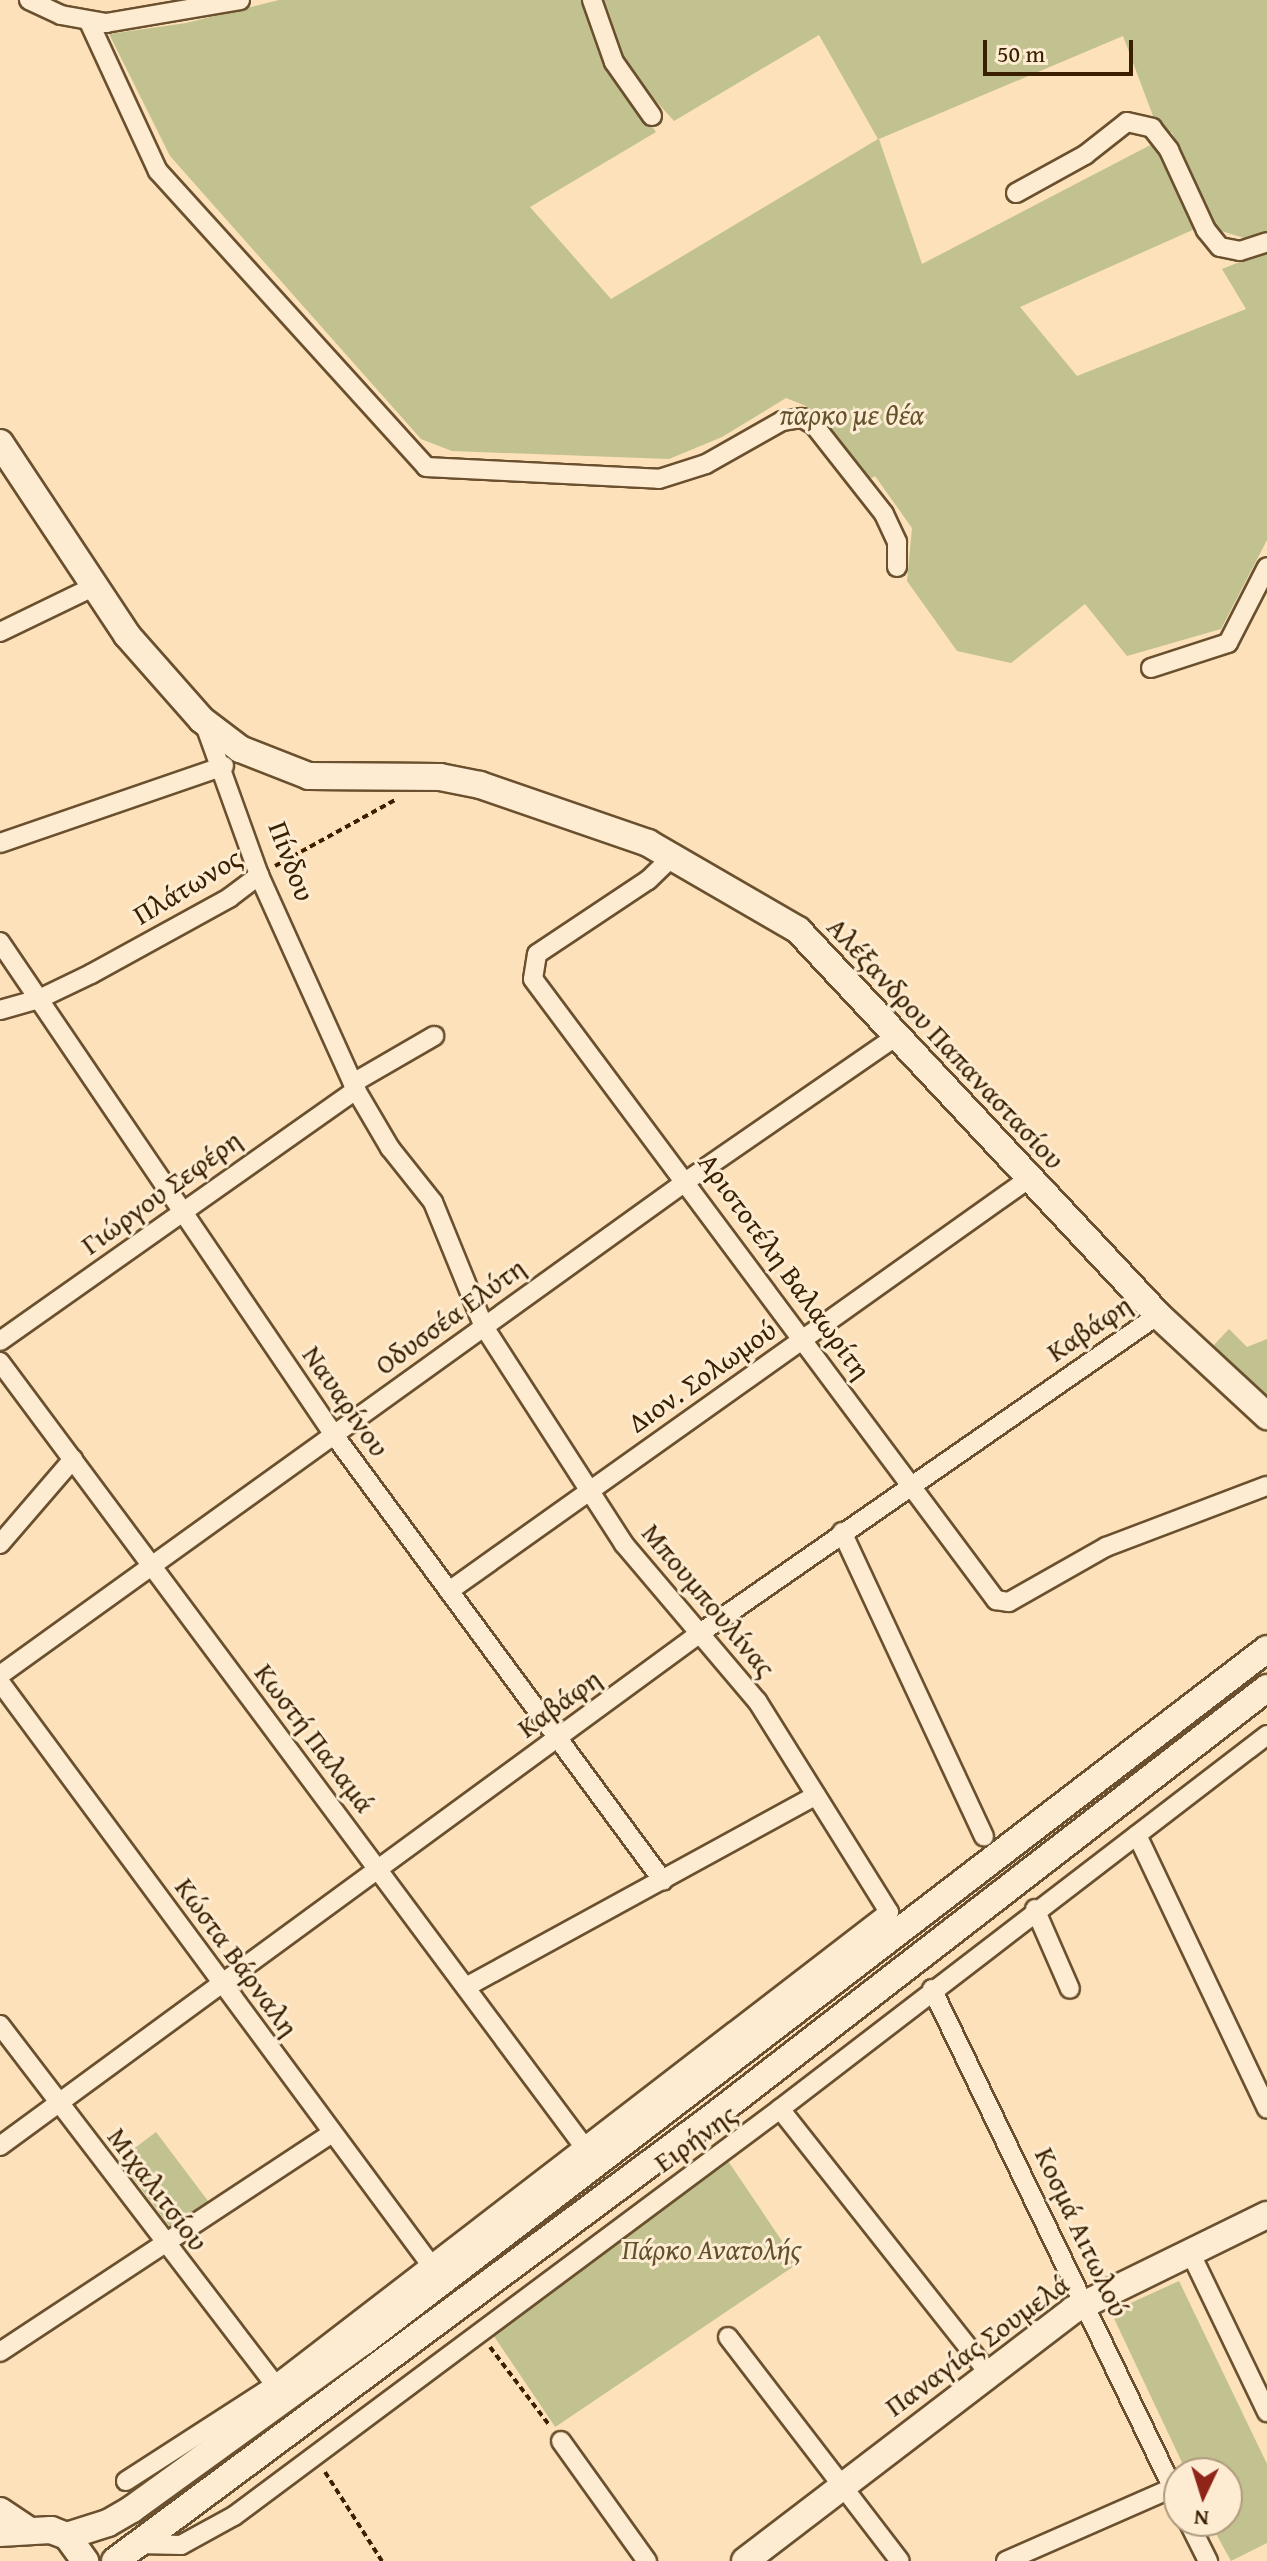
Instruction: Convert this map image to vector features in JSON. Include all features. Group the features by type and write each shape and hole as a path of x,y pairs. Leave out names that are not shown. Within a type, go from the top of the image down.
{"street":[{"path":"29,0 89,22 131,22 202,4 240,0"},
{"path":"592,0 614,62 652,116"},
{"path":"89,22 158,171 426,467 659,479 706,464 782,421 802,418 814,425 884,514 897,542 897,567"},
{"path":"1016,193 1085,155 1127,122 1152,128 1169,150 1206,230 1220,247 1240,251 1267,242"},
{"name":"Πίνδου","path":"0,443 93,587 153,666 202,720 224,766 259,875 354,1087 390,1148 433,1202 484,1327"},
{"path":"1151,668 1228,643 1267,567"},
{"path":"0,632 93,587"},
{"name":"Αλέξανδρου Παπαναστασίου","path":"202,720 240,749 309,776 440,777 480,785 593,822 672,857 798,930 1027,1180 1158,1315 1267,1416"},
{"path":"0,843 224,766"},
{"name":"Αριστοτέλη Βαλαωρίτη","path":"672,857 648,880 537,954 532,965 533,979 688,1180 996,1600 1009,1602 1106,1547 1267,1486"},
{"name":"Πλάτωνος","path":"0,1010 39,999 196,917 259,875"},
{"name":"Ναυαρίνου","path":"0,942 334,1435 663,1881"},
{"name":"Γιώργου Σεφέρη","path":"0,1341 354,1087 434,1036"},
{"name":"Οδυσσέα Ελύτη","path":"0,1675 688,1180 897,1036"},
{"name":"Διον. Σολωμού","path":"449,1591 1027,1180"},
{"name":"Καβάφη","path":"0,2146 703,1631 1158,1315"},
{"name":"Μπουμπουλίνας","path":"484,1327 587,1492 661,1588 703,1631 757,1701 889,1912 585,2148"},
{"name":"Κωστή Παλαμά","path":"0,1362 585,2148"},
{"path":"0,1544 73,1459"},
{"path":"842,1532 984,1837"},
{"path":"0,2533 27,2529 67,2536 108,2523 132,2509 363,2342 1267,1649"},
{"name":"Κώστα Βάρναλη","path":"0,1682 431,2265"},
{"path":"115,2561 715,2115 1267,1688"},
{"name":"Ειρήνης","path":"138,2544 181,2545 204,2536 780,2109 1035,1909 1267,1735"},
{"path":"466,1987 816,1795"},
{"path":"1137,1835 1267,2109"},
{"path":"1035,1909 1070,1989"},
{"name":"Κοσμά Αιτωλού","path":"932,1989 1163,2467"},
{"name":"Μιχαλιτσίου","path":"0,2025 164,2246 275,2385"},
{"path":"780,2109 989,2374"},
{"path":"0,2352 332,2133"},
{"path":"126,2481 275,2385 585,2148"},
{"name":"Παναγίας Σουμελά","path":"745,2561 1085,2303 1267,2215"},
{"path":"1190,2252 1267,2412"},
{"path":"728,2337 844,2484 900,2561"},
{"path":"561,2441 647,2561"},
{"path":"1006,2561 1163,2499"},
{"path":"0,2511 27,2529"},
{"path":"67,2536 85,2561"},
{"path":"1196,2537 1208,2561"}],"path":[{"name":"Πλάτωνος","path":"259,875 402,797"},
{"path":"480,2333 561,2441"},
{"path":"313,2457 382,2561"}],"green space":[{"name":"παρκο με θέα","path":"279,0 584,0 606,64 656,132 530,207 611,299 878,139 819,35 674,121 619,60 600,0 1267,0 1267,233 1244,238 1218,230 1172,133 1156,124 1123,36 879,139 922,264 1162,139 1197,228 1020,307 1077,376 1246,309 1222,269 1267,251 1267,540 1221,629 1127,656 1085,604 1011,663 957,651 907,581 912,528 875,476 867,481 806,406 786,398 722,437 669,459 452,451 421,439 170,156 109,34 186,23"},
{"path":"1229,1329 1247,1347 1267,1339 1267,1399 1213,1346"},
{"path":"156,2132 210,2203 173,2231 119,2160"},
{"name":"Πάρκο Ανατολής","path":"728,2161 797,2264 555,2427 486,2324"},
{"path":"1179,2281 1267,2464 1267,2543 1231,2561 1218,2537 1243,2537 1243,2457 1179,2457 1111,2312"}]}
